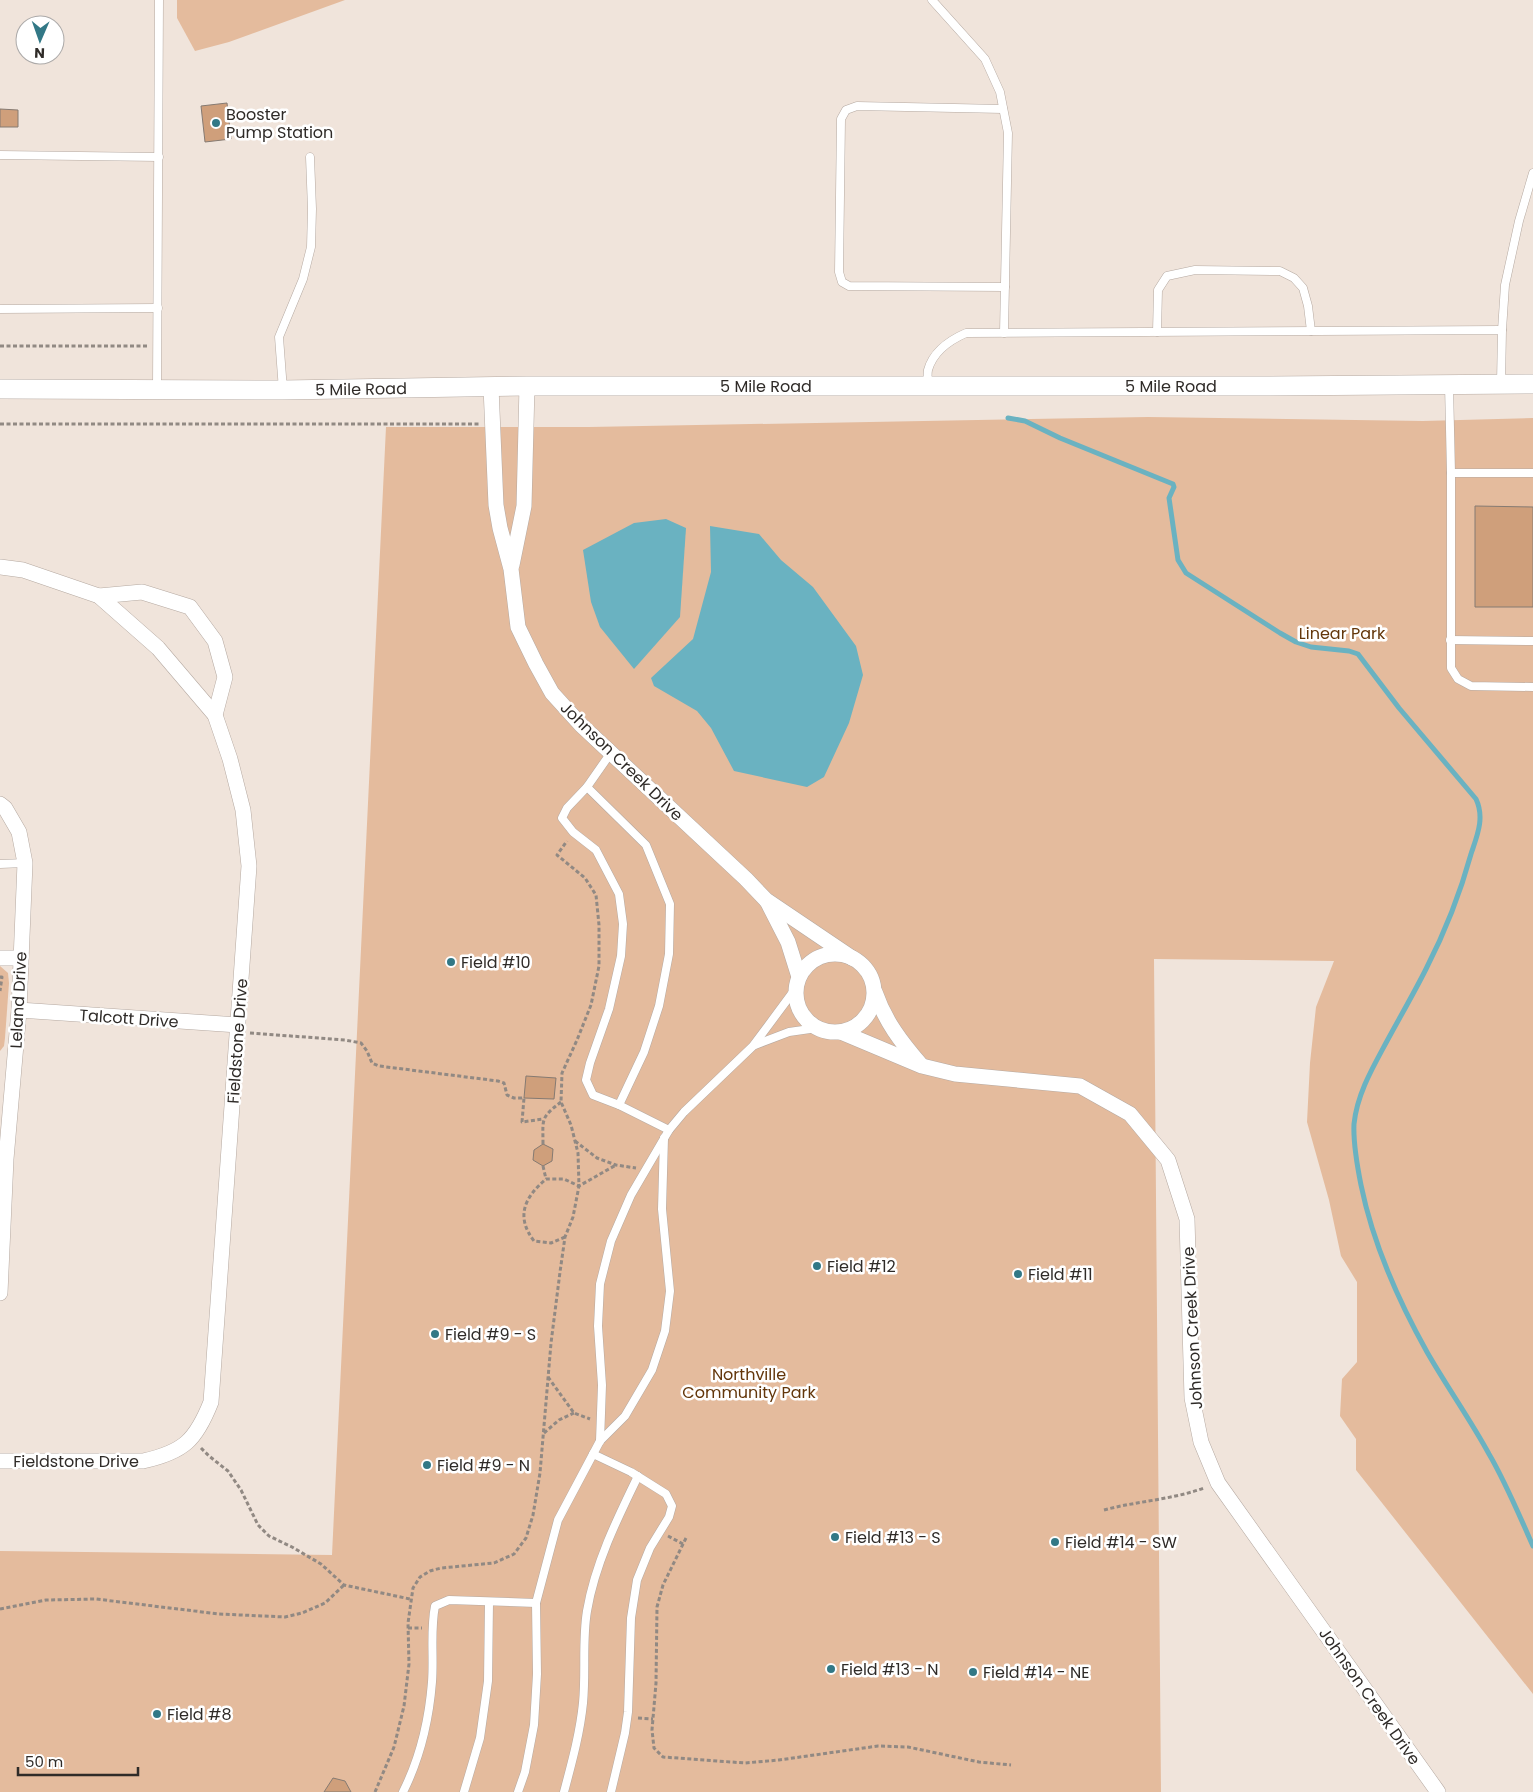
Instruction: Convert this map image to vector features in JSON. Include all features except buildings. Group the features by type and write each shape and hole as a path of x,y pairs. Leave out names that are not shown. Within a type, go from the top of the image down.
{"street":[{"name":"5 Mile Road","path":"0,389 283,390 491,386 1533,384"},
{"name":"Johnson Creek Drive","path":"491,386 496,505 511,569 518,626 552,693 580,725 746,879 766,900 852,958"},
{"name":"Johnson Creek Drive","path":"511,569 524,506 527,386"},
{"name":"Fieldstone Drive","path":"0,567 22,570 98,596 158,648 215,716 230,759 243,810 250,866 211,1402 192,1438 180,1449 161,1457 144,1461 0,1461"},
{"path":"98,596 142,592 190,607 215,641 225,676 215,716"},
{"name":"Leland Drive","path":"0,804 5,808 19,832 25,864 19,1010 7,1068 0,1293"},
{"name":"Johnson Creek Drive","path":"766,900 788,942 797,983"},
{"path":"873,988 873,1000 870,1011 862,1021 852,1028 841,1032 829,1032 817,1028 808,1022 800,1012 796,1001 797,983 806,966 816,959 828,955 840,954 852,958 870,976 881,1009 896,1036 922,1066"},
{"path":"0,958 20,958"},
{"name":"Talcott Drive","path":"19,1010 237,1029"},
{"name":"Johnson Creek Drive","path":"841,1032 922,1066 955,1074 1080,1086 1130,1114 1168,1160 1187,1219 1192,1398 1201,1442 1217,1480 1438,1792"}],"lane":[{"path":"157,389 160,0"},
{"path":"932,0 985,59 1000,92 1008,133 1004,333"},
{"path":"1003,109 857,106 846,110 841,119 840,272 842,282 849,286 1005,287"},
{"path":"0,155 159,157"},
{"path":"283,390 280,337 303,279 311,247 310,157"},
{"path":"1501,384 1504,285 1519,221 1533,173"},
{"path":"1157,332 1158,290 1167,276 1195,270 1280,271 1294,278 1303,288 1308,306 1311,331"},
{"path":"0,309 158,308"},
{"path":"928,386 928,370 935,355 952,339 966,333 1502,330"},
{"path":"1449,385 1451,668 1458,679 1472,686 1533,687"},
{"path":"1451,473 1533,473"},
{"path":"1450,640 1533,641"},
{"path":"610,754 587,787 566,808 562,818 573,832 596,850 619,894 623,924 621,956 609,1009 586,1080 593,1095 619,1105 669,1130"},
{"path":"587,787 646,845 670,904 669,954 659,1006 644,1052 619,1105"},
{"path":"0,864 25,864"},
{"path":"600,1441 602,1385 598,1326 600,1284 611,1241 630,1195 669,1130 684,1112 753,1046 797,983"},
{"path":"753,1046 789,1032 817,1028"},
{"path":"518,1792 534,1724 537,1674 536,1603 558,1520 600,1441 630,1409 652,1370 665,1331 670,1291 662,1209 664,1138"},
{"path":"593,1454 638,1476 666,1494 672,1506 669,1517 650,1548 637,1580 631,1618 628,1712 611,1792"},
{"path":"564,1792 577,1746 583,1702 587,1613 594,1579 638,1476"},
{"path":"403,1792 425,1734 432,1681 432,1620 435,1606 448,1600 536,1603"},
{"path":"464,1792 480,1738 488,1681 489,1602"}],"path":[{"path":"0,346 158,346"},
{"path":"0,424 492,424"},
{"path":"374,1792 394,1747 404,1706 409,1664 408,1623 410,1598 413,1588 420,1578 430,1571 441,1568 494,1563 514,1554 526,1538 533,1515 540,1473 551,1343 565,1237 573,1217 579,1186 578,1153 571,1125 562,1102 562,1073 578,1040 591,1005 599,966 599,925 596,895 584,878 557,855 573,832"},
{"path":"0,977 2,977 0,991"},
{"path":"237,1029 361,1043 372,1063 379,1066 498,1081 504,1083 507,1095 514,1098 524,1098 522,1122 543,1118 562,1102"},
{"path":"543,1118 543,1144"},
{"path":"575,1141 597,1158 644,1172"},
{"path":"579,1186 616,1165"},
{"path":"543,1166 546,1178"},
{"path":"565,1237 551,1243 534,1241 526,1230 524,1219 525,1203 534,1189 546,1178 564,1179 579,1186"},
{"path":"548,1377 574,1413 600,1423"},
{"path":"543,1433 559,1420 574,1413"},
{"path":"192,1438 209,1456 228,1471 241,1490 258,1525 268,1536 321,1564 344,1585 410,1598"},
{"path":"1104,1510 1126,1504 1186,1494 1203,1488 1217,1480"},
{"path":"686,1538 663,1585 657,1607 656,1683 652,1730 654,1748 664,1757 750,1763 878,1746 908,1747 979,1762 1011,1765"},
{"path":"0,1609 46,1600 96,1599 219,1614 285,1617 302,1613 325,1603 344,1585"}],"green space":[{"path":"177,0 345,0 229,42 195,51 177,18"},
{"name":"Northville Community Park","path":"1148,417 1423,421 1533,418 1533,1694 1356,1470 1356,1439 1340,1416 1342,1379 1357,1362 1357,1282 1341,1256 1329,1200 1307,1122 1310,1063 1316,1007 1334,961 1154,959 1161,1792 0,1792 0,1551 332,1555 386,427 589,427"},
{"path":"0,966 8,973 9,983 4,1046 0,1051"}],"water":[{"path":"666,519 686,528 680,617 634,669 600,627 591,602 583,550 634,523"},
{"path":"710,526 759,534 781,560 813,587 856,646 863,675 849,723 824,777 807,787 734,771 711,728 697,711 654,686 651,678 693,639 711,572"}],"waterway":[{"path":"1008,418 1025,421 1060,438 1173,484 1174,487 1169,498 1178,560 1186,573 1296,642 1311,647 1349,651 1358,654 1399,708 1476,799 1480,813 1479,827 1457,898 1433,955 1366,1081 1358,1102 1354,1124 1354,1139 1358,1170 1372,1229 1397,1292 1427,1352 1495,1465 1533,1546"}],"place":[{"name":"Booster Pump Station","path":"216,123"},
{"name":"Field #10","path":"451,962"},
{"name":"Field #12","path":"817,1266"},
{"name":"Field #11","path":"1018,1274"},
{"name":"Field #9 - S","path":"435,1334"},
{"name":"Field #9 - N","path":"427,1465"},
{"name":"Field #13 - S","path":"835,1537"},
{"name":"Field #14 - SW","path":"1055,1542"},
{"name":"Field #13 - N","path":"831,1669"},
{"name":"Field #14 - NE","path":"973,1672"},
{"name":"Field #8","path":"157,1714"}],"park label":[{"name":"Linear Park","path":"1342,633"}]}
